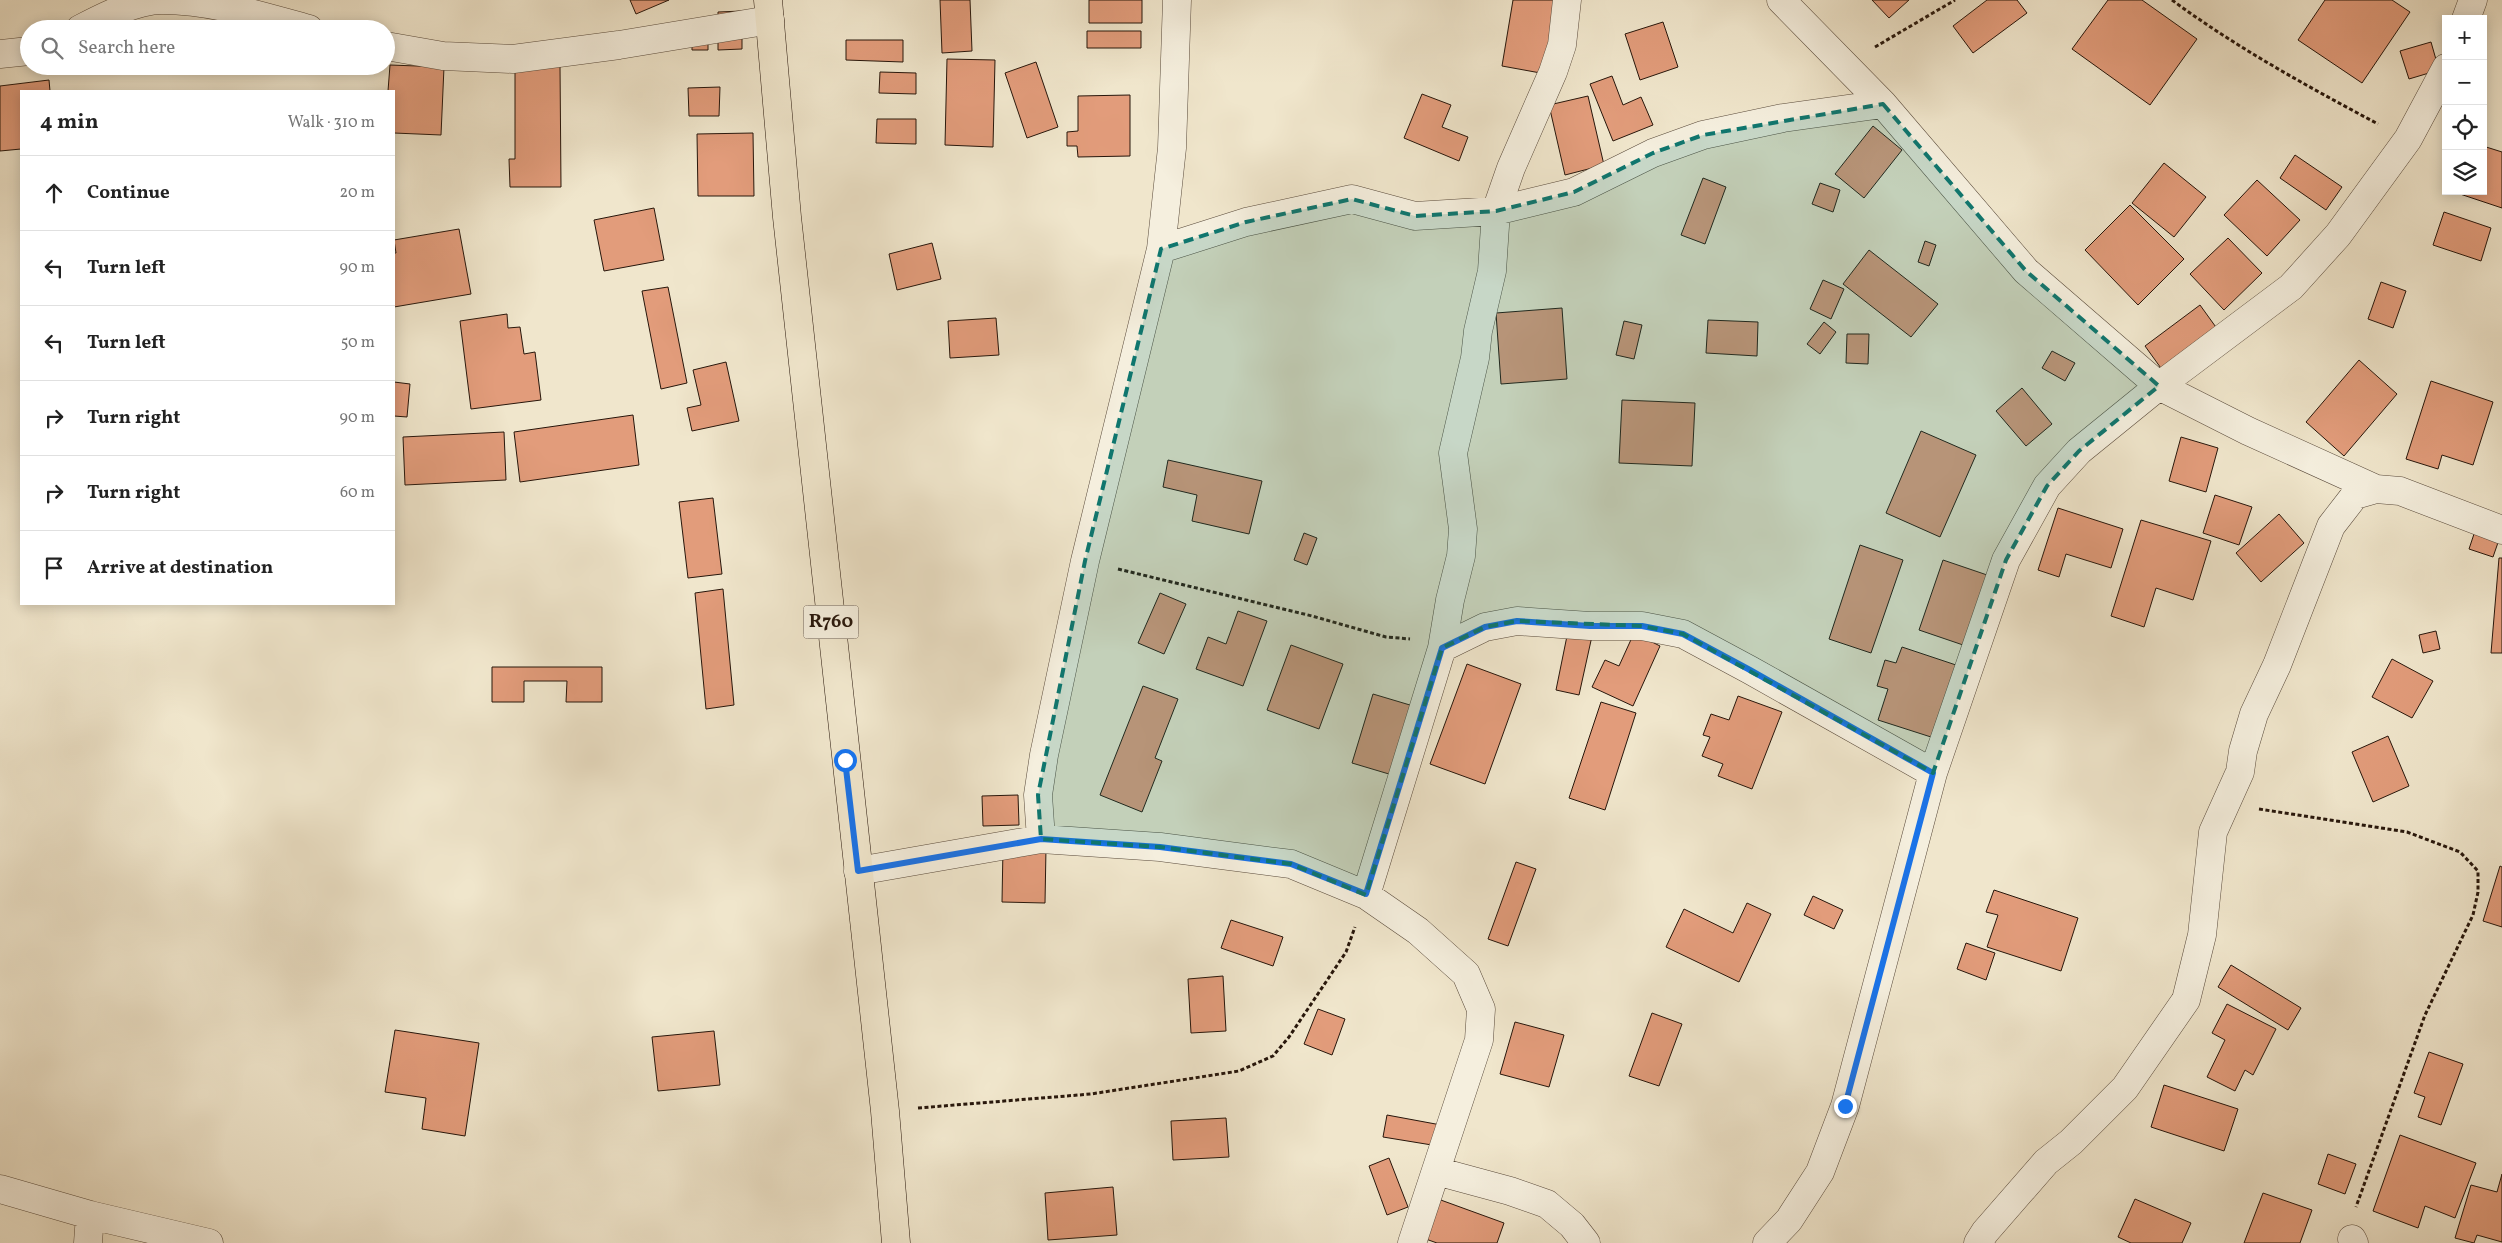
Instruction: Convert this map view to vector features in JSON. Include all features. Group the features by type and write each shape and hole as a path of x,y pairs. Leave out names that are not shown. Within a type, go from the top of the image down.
{"main road":[{"name":"R760","path":"769,10 786,217 885,1110 896,1243"}],"street":[{"path":"95,20 118,6 161,0 235,8 277,20"},
{"path":"1041,839 1038,795 1040,779 1085,561 1161,249 1172,148 1177,0"},
{"path":"1366,894 1443,645 1450,600 1461,556 1463,529 1453,454 1475,358 1478,331 1492,271 1496,211 1511,168 1553,72 1562,45 1568,0"},
{"path":"1781,0 1883,104 2026,271 2159,386 2248,431 2376,488 2400,491 2502,530"},
{"path":"2467,15 2473,0"},
{"path":"395,48 443,56 512,59 619,45 769,10"},
{"path":"0,54 20,52"},
{"path":"1767,1243 1789,1220 1820,1172 1845,1106 1933,773 2006,560 2047,486 2079,451 2159,386 2292,288 2338,234 2408,139 2442,75"},
{"path":"1161,249 1246,222 1352,199 1415,216 1496,211 1574,192 1653,153 1703,136 1783,118 1883,104"},
{"path":"1978,1243 1985,1232 2046,1162 2071,1142 2125,1088 2186,1000 2202,935 2213,832 2240,772 2243,751 2254,714 2277,665 2332,526 2355,495 2376,488"},
{"path":"1443,645 1485,627 1517,621 1590,626 1642,626 1683,634 1933,773"},
{"path":"858,871 1041,839 1160,847 1291,864 1366,894 1418,932 1466,974 1481,1009 1480,1040 1412,1243"},
{"path":"1436,1171 1510,1191 1547,1204 1572,1225 1586,1243"},
{"path":"0,1190 209,1243"},
{"path":"88,1243 90,1214"}],"path":[{"path":"1844,64 1955,0"},
{"path":"2172,0 2206,25 2262,60 2408,139"},
{"path":"1085,561 1312,616 1386,637 1443,645"},
{"path":"2226,804 2327,818 2406,832 2460,852 2478,871 2478,892 2473,915 2425,1015 2350,1221 2353,1241"},
{"path":"885,1110 1092,1094 1239,1071 1273,1056 1310,1006 1346,952 1366,894"}],"highlighted area":[{"path":"1883,104 2026,271 2159,386 2079,451 2047,486 2006,560 1933,773 1683,634 1642,626 1517,621 1485,627 1442,648 1366,895 1291,864 1160,847 1041,839 1038,795 1085,561 1161,249 1246,222 1352,199 1415,216 1496,211 1574,192 1653,153 1703,135"}],"building":[{"path":"630,0 669,0 636,14"},
{"path":"940,0 970,0 972,51 942,53"},
{"path":"1089,0 1142,0 1142,23 1089,23"},
{"path":"1513,0 1559,0 1546,74 1502,66"},
{"path":"1872,0 1909,0 1889,18"},
{"path":"1987,0 2017,0 2027,13 1973,53 1953,26"},
{"path":"2108,0 2142,0 2197,39 2150,105 2072,49"},
{"path":"2325,0 2392,0 2410,12 2362,83 2298,40"},
{"path":"742,11 742,49 718,50 718,12"},
{"path":"1663,22 1678,67 1640,80 1625,34"},
{"path":"708,24 708,50 692,50 692,25"},
{"path":"1087,31 1141,31 1141,48 1087,48"},
{"path":"846,40 903,40 903,62 846,60"},
{"path":"2431,42 2439,70 2409,79 2400,51"},
{"path":"947,59 995,60 993,147 945,145"},
{"path":"1036,62 1058,127 1027,138 1005,73"},
{"path":"395,65 444,67 441,135 395,133 395,90 388,90 389,75 395,75"},
{"path":"515,66 560,66 561,187 510,187 509,159 515,159"},
{"path":"880,72 916,73 916,94 879,93"},
{"path":"1612,76 1623,105 1641,97 1653,125 1613,141 1590,84"},
{"path":"49,80 50,90 20,90 20,149 0,151 0,86"},
{"path":"720,87 719,116 689,116 688,88"},
{"path":"1422,94 1451,105 1442,127 1468,137 1459,161 1404,138"},
{"path":"1130,95 1130,156 1078,157 1077,146 1067,146 1067,132 1078,131 1078,96"},
{"path":"1588,96 1604,165 1565,175 1549,105"},
{"path":"877,119 916,119 916,144 876,143"},
{"path":"1873,126 1902,150 1864,198 1835,174"},
{"path":"753,133 754,196 698,196 697,134"},
{"path":"2487,147 2502,152 2502,208 2463,195 2487,195"},
{"path":"2295,155 2342,187 2326,210 2280,178"},
{"path":"2164,163 2206,197 2174,237 2132,203"},
{"path":"1703,178 1726,187 1705,244 1681,235"},
{"path":"2257,180 2300,220 2267,256 2224,215"},
{"path":"1820,183 1840,190 1833,212 1812,204"},
{"path":"2130,205 2184,259 2138,305 2085,250"},
{"path":"654,208 664,260 604,271 594,220"},
{"path":"2444,212 2491,228 2481,261 2433,245"},
{"path":"459,229 471,294 395,307 395,240"},
{"path":"2228,238 2262,273 2224,310 2190,274"},
{"path":"1925,241 1936,245 1929,266 1918,262"},
{"path":"932,243 941,279 897,290 889,254"},
{"path":"1869,250 1938,304 1911,337 1843,284"},
{"path":"1823,280 1844,289 1831,319 1810,309"},
{"path":"2381,282 2406,291 2393,328 2368,319"},
{"path":"668,287 687,383 661,389 642,291"},
{"path":"2200,305 2218,330 2163,371 2145,346"},
{"path":"1562,308 1567,379 1501,384 1496,313"},
{"path":"507,314 508,328 520,327 524,354 535,352 541,400 471,409 460,321"},
{"path":"996,318 999,355 950,358 948,321"},
{"path":"1708,320 1758,322 1757,356 1706,353"},
{"path":"1624,321 1642,325 1634,359 1616,355"},
{"path":"1824,322 1836,332 1820,354 1807,344"},
{"path":"1847,334 1869,334 1868,364 1846,363"},
{"path":"2052,351 2075,363 2065,381 2042,368"},
{"path":"2359,360 2397,394 2344,456 2306,422"},
{"path":"726,362 739,421 692,431 687,408 701,405 693,370"},
{"path":"2431,381 2493,402 2473,465 2442,455 2438,469 2406,459"},
{"path":"395,382 410,384 407,417 395,416"},
{"path":"2022,388 2052,424 2026,446 1996,411"},
{"path":"1622,400 1695,403 1692,466 1619,463"},
{"path":"633,415 639,465 520,482 514,432"},
{"path":"1921,431 1976,455 1940,537 1886,513"},
{"path":"504,432 506,480 405,485 403,437"},
{"path":"2181,437 2218,448 2206,492 2169,481"},
{"path":"1168,460 1262,481 1249,534 1192,521 1197,495 1163,487"},
{"path":"2215,495 2252,507 2239,545 2203,533"},
{"path":"713,498 722,574 688,578 679,502"},
{"path":"2058,508 2123,529 2111,568 2066,554 2059,577 2038,570"},
{"path":"2279,514 2304,543 2261,582 2236,553"},
{"path":"2141,520 2211,541 2193,600 2156,588 2144,627 2111,616"},
{"path":"2478,522 2502,531 2493,557 2469,549"},
{"path":"1304,533 1317,538 1307,565 1294,560"},
{"path":"1860,545 1903,560 1871,653 1829,639"},
{"path":"2499,558 2502,558 2502,653 2491,653"},
{"path":"1943,560 1993,577 1969,647 1919,630"},
{"path":"723,589 734,705 706,709 695,593"},
{"path":"1160,593 1186,604 1164,654 1138,643"},
{"path":"1238,611 1267,621 1243,686 1196,669 1208,637 1226,644"},
{"path":"1568,631 1592,636 1579,695 1556,690"},
{"path":"2436,631 2440,649 2423,653 2419,635"},
{"path":"1634,633 1660,646 1633,706 1592,687 1605,660 1619,666"},
{"path":"1291,645 1343,664 1319,729 1267,710"},
{"path":"1902,647 1956,665 1931,737 1878,720 1888,689 1877,686 1885,660 1896,663"},
{"path":"2392,659 2433,681 2412,718 2372,697"},
{"path":"1467,664 1521,684 1485,784 1430,764"},
{"path":"492,667 602,667 602,702 566,702 567,681 524,681 524,702 492,702"},
{"path":"1143,686 1178,699 1155,758 1162,761 1142,812 1100,795"},
{"path":"1373,694 1420,708 1399,777 1352,763"},
{"path":"1738,696 1782,712 1752,789 1718,776 1723,764 1702,756 1710,737 1703,735 1711,714 1729,720"},
{"path":"1601,702 1636,713 1605,810 1569,798"},
{"path":"2388,736 2409,786 2373,802 2352,752"},
{"path":"1018,795 1019,825 983,826 982,796"},
{"path":"1003,847 1046,848 1045,903 1002,902"},
{"path":"1516,862 1536,869 1508,946 1488,939"},
{"path":"2500,866 2502,867 2502,927 2483,921"},
{"path":"1994,890 2078,918 2061,971 1987,947 1998,915 1986,912"},
{"path":"1813,896 1843,910 1834,929 1804,915"},
{"path":"1747,903 1771,914 1739,982 1666,947 1684,909 1733,933"},
{"path":"1231,920 1283,937 1273,966 1221,948"},
{"path":"1966,943 1995,953 1986,980 1957,969"},
{"path":"2231,965 2301,1008 2288,1030 2218,987"},
{"path":"1223,976 1226,1031 1191,1033 1188,979"},
{"path":"2227,1004 2276,1029 2253,1075 2245,1070 2235,1091 2207,1077 2225,1040 2212,1033"},
{"path":"1318,1009 1345,1019 1332,1055 1304,1044"},
{"path":"1652,1013 1682,1024 1659,1086 1629,1076"},
{"path":"1515,1022 1564,1035 1549,1087 1500,1074"},
{"path":"395,1030 479,1043 465,1136 422,1129 426,1098 385,1092"},
{"path":"714,1031 720,1085 658,1091 652,1037"},
{"path":"2429,1052 2463,1064 2441,1125 2418,1117 2425,1097 2414,1093"},
{"path":"2164,1085 2238,1109 2224,1151 2151,1127"},
{"path":"1387,1115 1441,1125 1438,1146 1383,1137"},
{"path":"1226,1118 1229,1157 1173,1160 1171,1121"},
{"path":"2400,1135 2476,1163 2455,1218 2425,1206 2418,1228 2373,1211"},
{"path":"2328,1154 2356,1164 2345,1194 2318,1184"},
{"path":"1389,1158 1408,1207 1387,1215 1369,1166"},
{"path":"2502,1174 2502,1242 2477,1235 2474,1243 2455,1238 2471,1185 2497,1192"},
{"path":"1113,1187 1117,1235 1048,1240 1045,1193"},
{"path":"2263,1193 2312,1210 2300,1243 2244,1243"},
{"path":"1438,1199 1504,1223 1497,1243 1437,1243 1423,1238"},
{"path":"2135,1199 2191,1223 2182,1243 2131,1243 2118,1237"}],"route":[{"path":"845,760 858,871 1041,839 1160,847 1227,854 1291,864 1366,894 1442,648 1485,627 1517,621 1590,626 1642,626 1683,634 1933,773 1845,1106"}]}
